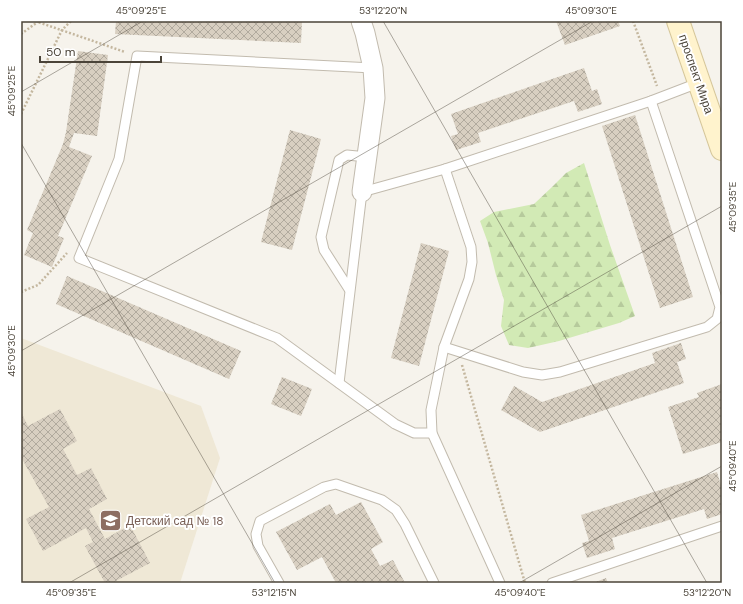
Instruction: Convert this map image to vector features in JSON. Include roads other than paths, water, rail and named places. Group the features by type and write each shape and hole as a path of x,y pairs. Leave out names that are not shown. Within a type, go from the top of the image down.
{"main road":[{"name":"проспект Мира","path":"678,21 698,83 717,116 722,149"}],"street":[{"path":"361,21 373,68 375,98 362,192"}],"lane":[{"path":"373,68 137,56 119,159 79,258 277,338 395,424 414,432 432,433"},
{"path":"339,383 349,289 362,192 445,168 660,98 698,83"},
{"path":"444,347 523,372 542,375 560,372 706,327 717,319 720,307 651,101"},
{"path":"349,289 324,250 321,237 339,160 347,155 367,157"},
{"path":"445,168 471,247 472,262 469,279 444,347 431,410 432,433 500,583"},
{"path":"279,583 258,546 256,534 260,521 324,487 336,484 382,500 396,510 405,524 434,583"},
{"path":"552,583 722,526"}],"place":[{"name":"Детский сад № 18","path":"111,521"}]}
